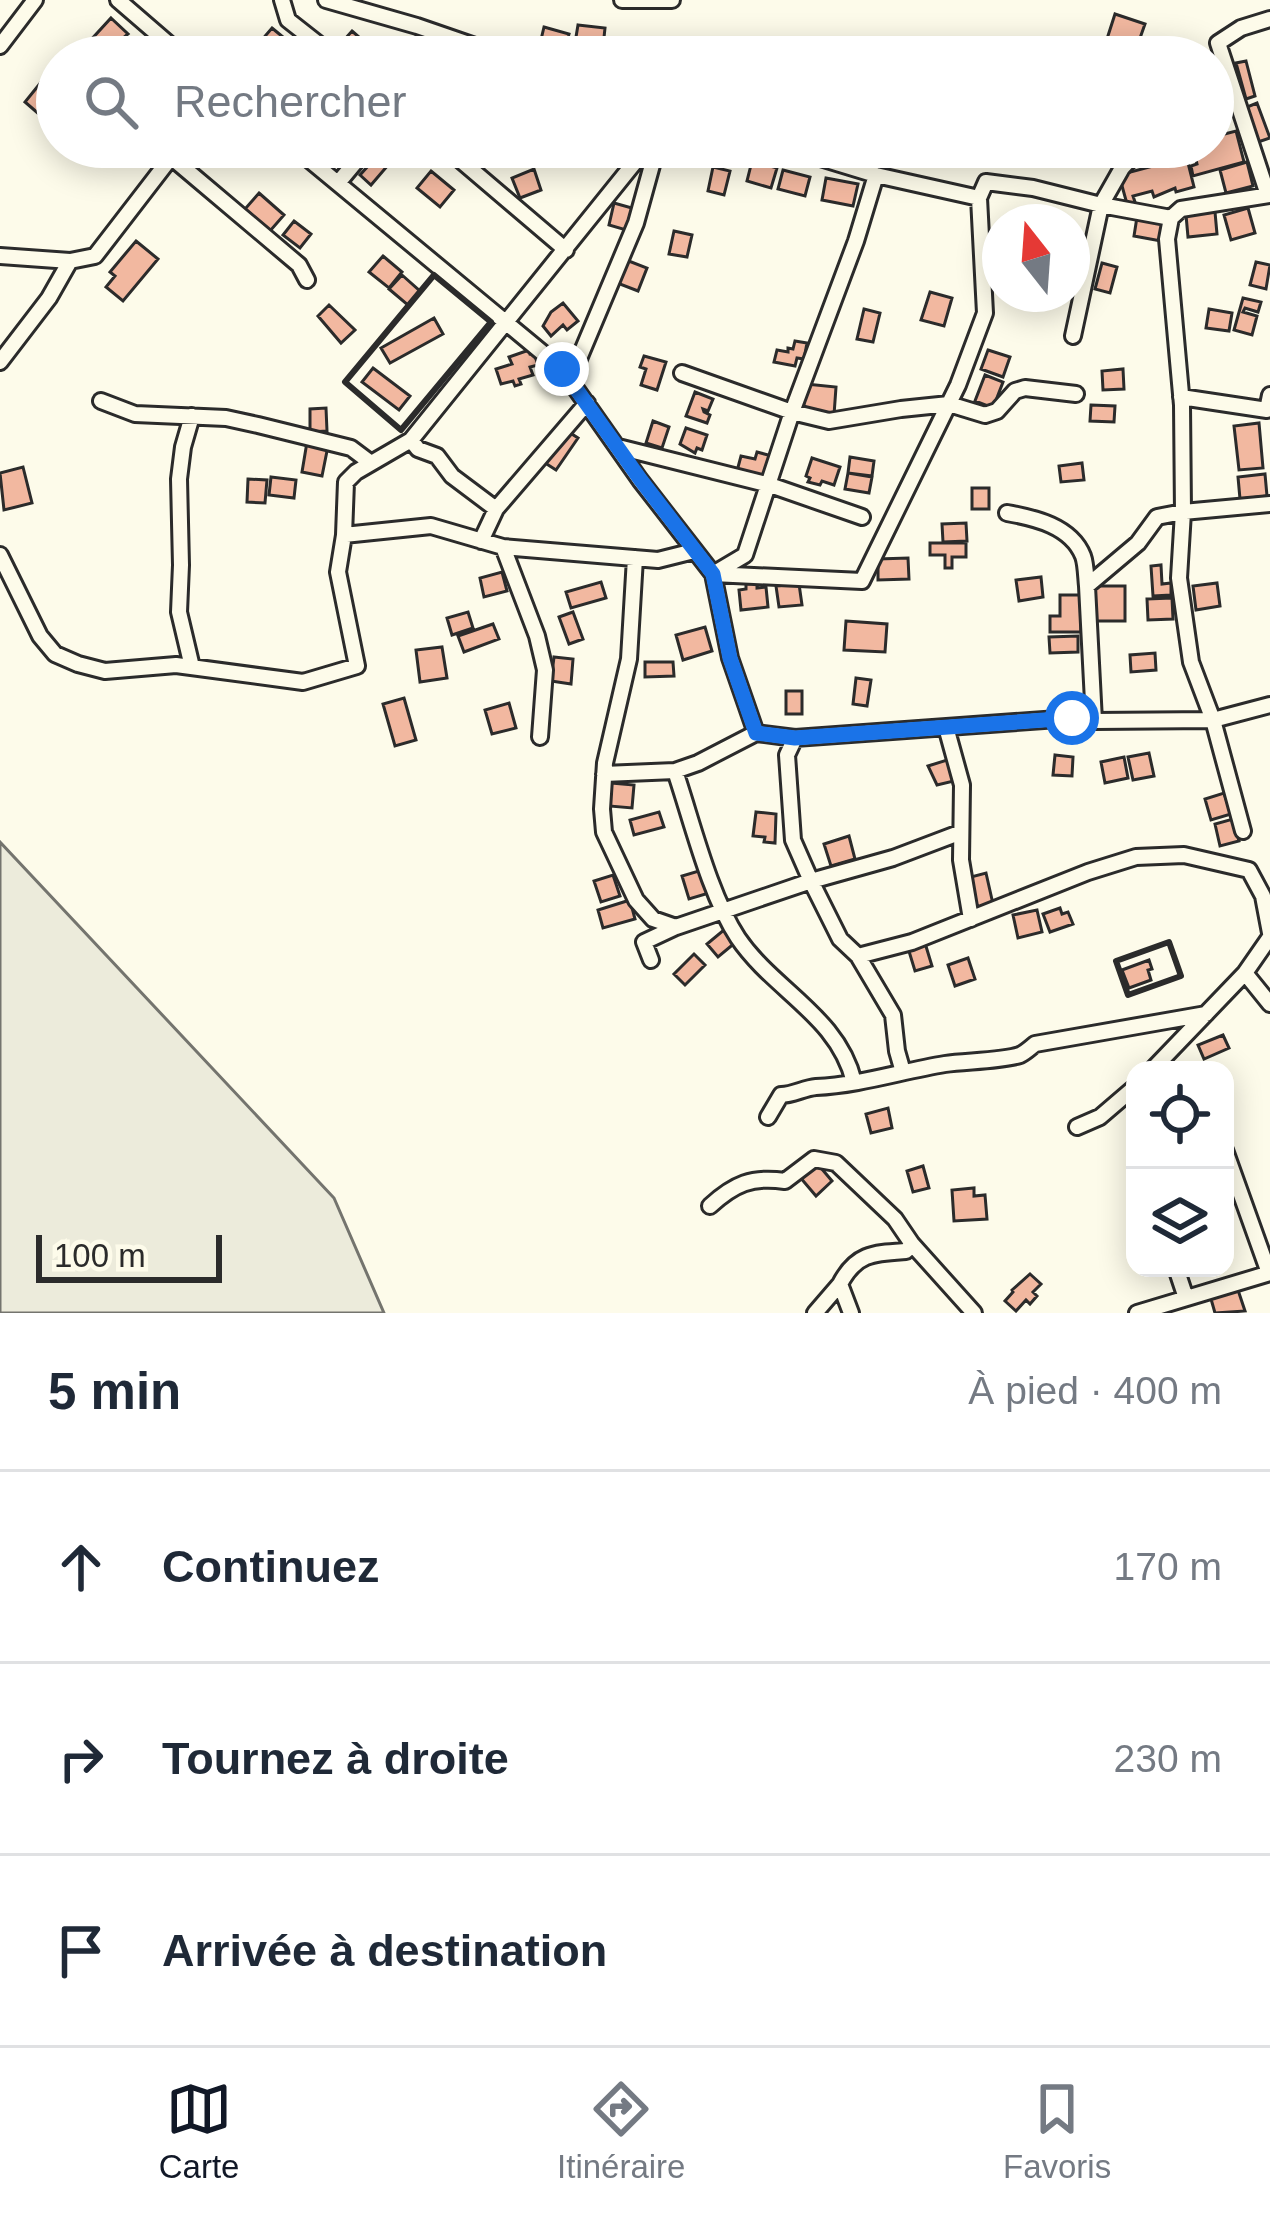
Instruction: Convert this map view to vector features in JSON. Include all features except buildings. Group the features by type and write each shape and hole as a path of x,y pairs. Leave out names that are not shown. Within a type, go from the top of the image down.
{"street":[{"path":"0,46 35,0"},
{"path":"118,0 160,36"},
{"path":"282,0 288,20 308,36"},
{"path":"326,0 444,36"},
{"path":"622,0 672,0"},
{"path":"1229,36 1270,19"},
{"path":"1234,91 1269,195 1181,209 1171,218 1167,239 1181,397 1179,578 1191,662 1213,720 1243,831"},
{"path":"0,256 70,261 95,256 163,168"},
{"path":"193,168 299,265 307,280"},
{"path":"320,168 562,369 713,574 730,658 756,733"},
{"path":"338,183 350,168"},
{"path":"470,168 566,250"},
{"path":"0,555 40,636 55,654 78,664 105,671 176,664 303,682 357,666 338,572 346,482 411,440 630,168"},
{"path":"570,380 636,223 651,168"},
{"path":"853,168 979,198"},
{"path":"1073,336 1101,205 1122,168"},
{"path":"713,574 745,555 876,175"},
{"path":"713,574 862,581 950,404 985,313 979,198 986,182 1171,218"},
{"path":"0,362 49,298 70,261"},
{"path":"682,373 829,422 950,404 985,415 1025,388 1076,394"},
{"path":"1181,397 1267,410 1270,395"},
{"path":"100,400 135,414 226,418 351,448 370,463"},
{"path":"481,541 496,509 587,404"},
{"path":"192,416 179,479 179,612 192,667"},
{"path":"411,440 496,509"},
{"path":"618,447 770,485 862,517"},
{"path":"1087,586 1138,543 1157,517 1270,504"},
{"path":"1007,513 1039,519 1067,534 1083,555 1094,721"},
{"path":"344,535 431,526 503,547 658,560 694,551"},
{"path":"503,547 537,636 544,670 540,737"},
{"path":"635,558 629,659 604,774 602,809 604,832 636,900 651,960"},
{"path":"604,774 675,771 756,733 795,738 1072,718 1213,720 1270,705"},
{"path":"946,727 962,785 959,833 970,919"},
{"path":"795,738 788,754 793,840 840,939 858,956 893,1015 903,1072"},
{"path":"675,771 738,938 820,1020 841,1047 854,1082"},
{"path":"644,942 811,880 959,833"},
{"path":"858,956 912,943 1136,857 1184,855 1249,870 1263,896 1270,935 1245,973 1161,1061"},
{"path":"636,900 653,919 676,927"},
{"path":"1245,973 1270,1004"},
{"path":"768,1117 781,1095 812,1087 1020,1055 1035,1044 1206,1014"},
{"path":"1077,1127 1100,1117 1126,1095"},
{"path":"710,1206 731,1186 767,1178 785,1181 814,1159 836,1163 895,1220 974,1313"},
{"path":"1137,1313 1270,1273 1232,1169"},
{"path":"815,1313 854,1262 874,1253 906,1251 911,1244"},
{"path":"1179,1277 1186,1298"},
{"path":"840,1284 851,1313"}],"shaded area":[{"path":"0,842 334,1198 384,1313 0,1313"}],"wall":[{"path":"434,275 491,322 401,430 345,382 434,275"},
{"path":"1169,942 1181,976 1128,995 1116,961 1169,942"}],"route":[{"path":"562,369 713,574 730,658 756,733 795,738 1072,718"}]}
